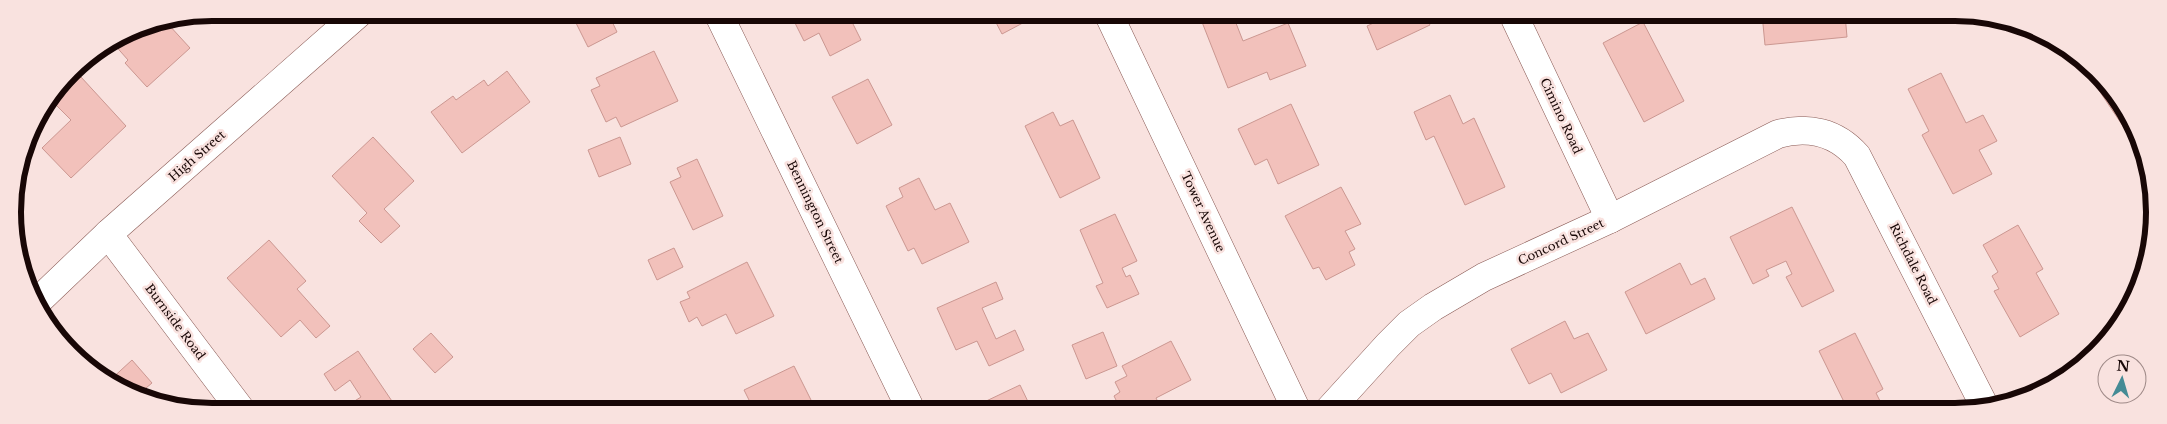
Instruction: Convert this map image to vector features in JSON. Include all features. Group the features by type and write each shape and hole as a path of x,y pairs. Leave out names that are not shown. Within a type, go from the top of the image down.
{"street":[{"name":"High Street","path":"42,297 108,234 350,21"},
{"name":"Bennington Street","path":"722,21 909,403"},
{"name":"Tower Avenue","path":"1112,21 1293,403"},
{"name":"Cimino Road","path":"1515,21 1610,219"},
{"name":"Concord Street","path":"1335,403 1388,344 1409,324 1432,307 1484,277 1610,219 1778,134 1802,130 1826,133"},
{"name":"Richdale Road","path":"1826,133 1849,147 1865,168 1982,401"},
{"name":"Burnside Road","path":"108,234 236,403"}],"building":[{"path":"581,21 612,21 617,32 588,47 576,23"},
{"path":"794,21 852,21 861,40 830,56 819,33 804,41"},
{"path":"995,21 1027,21 1002,34"},
{"path":"1202,21 1235,21 1243,41 1288,23 1306,66 1270,80 1267,72 1228,88"},
{"path":"1378,21 1428,21 1430,25 1377,50 1367,26"},
{"path":"1763,21 1846,21 1847,37 1765,45"},
{"path":"1643,22 1684,101 1644,122 1603,43"},
{"path":"170,26 190,48 147,87 125,63 128,60 117,47 151,31"},
{"path":"654,51 678,101 621,127 616,117 606,122 591,90 600,86 596,78"},
{"path":"507,71 530,102 462,153 431,112 453,96 456,100 484,80 488,86"},
{"path":"1941,73 1966,123 1983,115 1997,141 1979,150 1992,174 1953,194 1922,135 1929,131 1908,89"},
{"path":"81,77 126,126 71,178 42,148 71,120 55,104"},
{"path":"2090,77 2114,106 2130,136"},
{"path":"868,79 892,125 857,144 832,97"},
{"path":"1450,95 1463,124 1474,118 1505,187 1465,205 1434,136 1426,140 1414,112"},
{"path":"1291,104 1319,165 1278,184 1267,159 1255,165 1238,129"},
{"path":"1053,112 1060,126 1073,120 1100,178 1060,198 1025,126"},
{"path":"373,137 414,181 384,209 400,226 381,243 359,221 367,213 332,176"},
{"path":"620,137 631,164 599,177 588,150"},
{"path":"697,159 723,216 693,230 670,182 681,177 677,168"},
{"path":"919,178 935,210 950,203 969,242 922,264 914,248 908,251 886,206 903,197 899,188"},
{"path":"1341,187 1361,224 1345,231 1355,249 1349,252 1355,265 1326,280 1319,267 1313,269 1285,216"},
{"path":"1792,207 1834,291 1802,307 1786,277 1792,274 1786,261 1766,270 1769,276 1753,284 1730,237"},
{"path":"1115,214 1137,261 1122,268 1126,277 1130,275 1139,294 1107,308 1096,286 1103,283 1080,230"},
{"path":"2018,225 2043,269 2036,273 2059,314 2020,337 1994,291 1999,289 1992,276 1998,272 1983,245"},
{"path":"269,240 306,281 297,289 330,326 316,338 300,320 281,337 227,278"},
{"path":"674,248 683,267 657,280 648,260"},
{"path":"747,262 774,316 736,334 726,314 702,326 697,317 689,322 680,302 690,298 687,292"},
{"path":"1680,263 1691,285 1705,278 1715,299 1646,334 1625,292"},
{"path":"996,282 1003,299 982,308 996,339 1015,330 1024,350 989,366 977,341 956,350 937,308"},
{"path":"1565,321 1574,339 1588,333 1607,370 1561,393 1551,373 1529,384 1511,349"},
{"path":"1103,332 1117,366 1086,379 1072,345"},
{"path":"431,333 453,357 435,373 413,349"},
{"path":"1855,333 1883,389 1876,393 1881,403 1845,403 1819,351"},
{"path":"1171,341 1191,380 1156,398 1158,403 1118,403 1114,396 1120,392 1115,382 1127,376 1122,366"},
{"path":"358,351 393,403 354,403 361,397 350,380 335,391 324,374"},
{"path":"132,360 152,383 146,388 150,393 128,383 115,376"},
{"path":"794,366 812,403 750,403 744,390"},
{"path":"1020,385 1029,403 982,403"}]}
